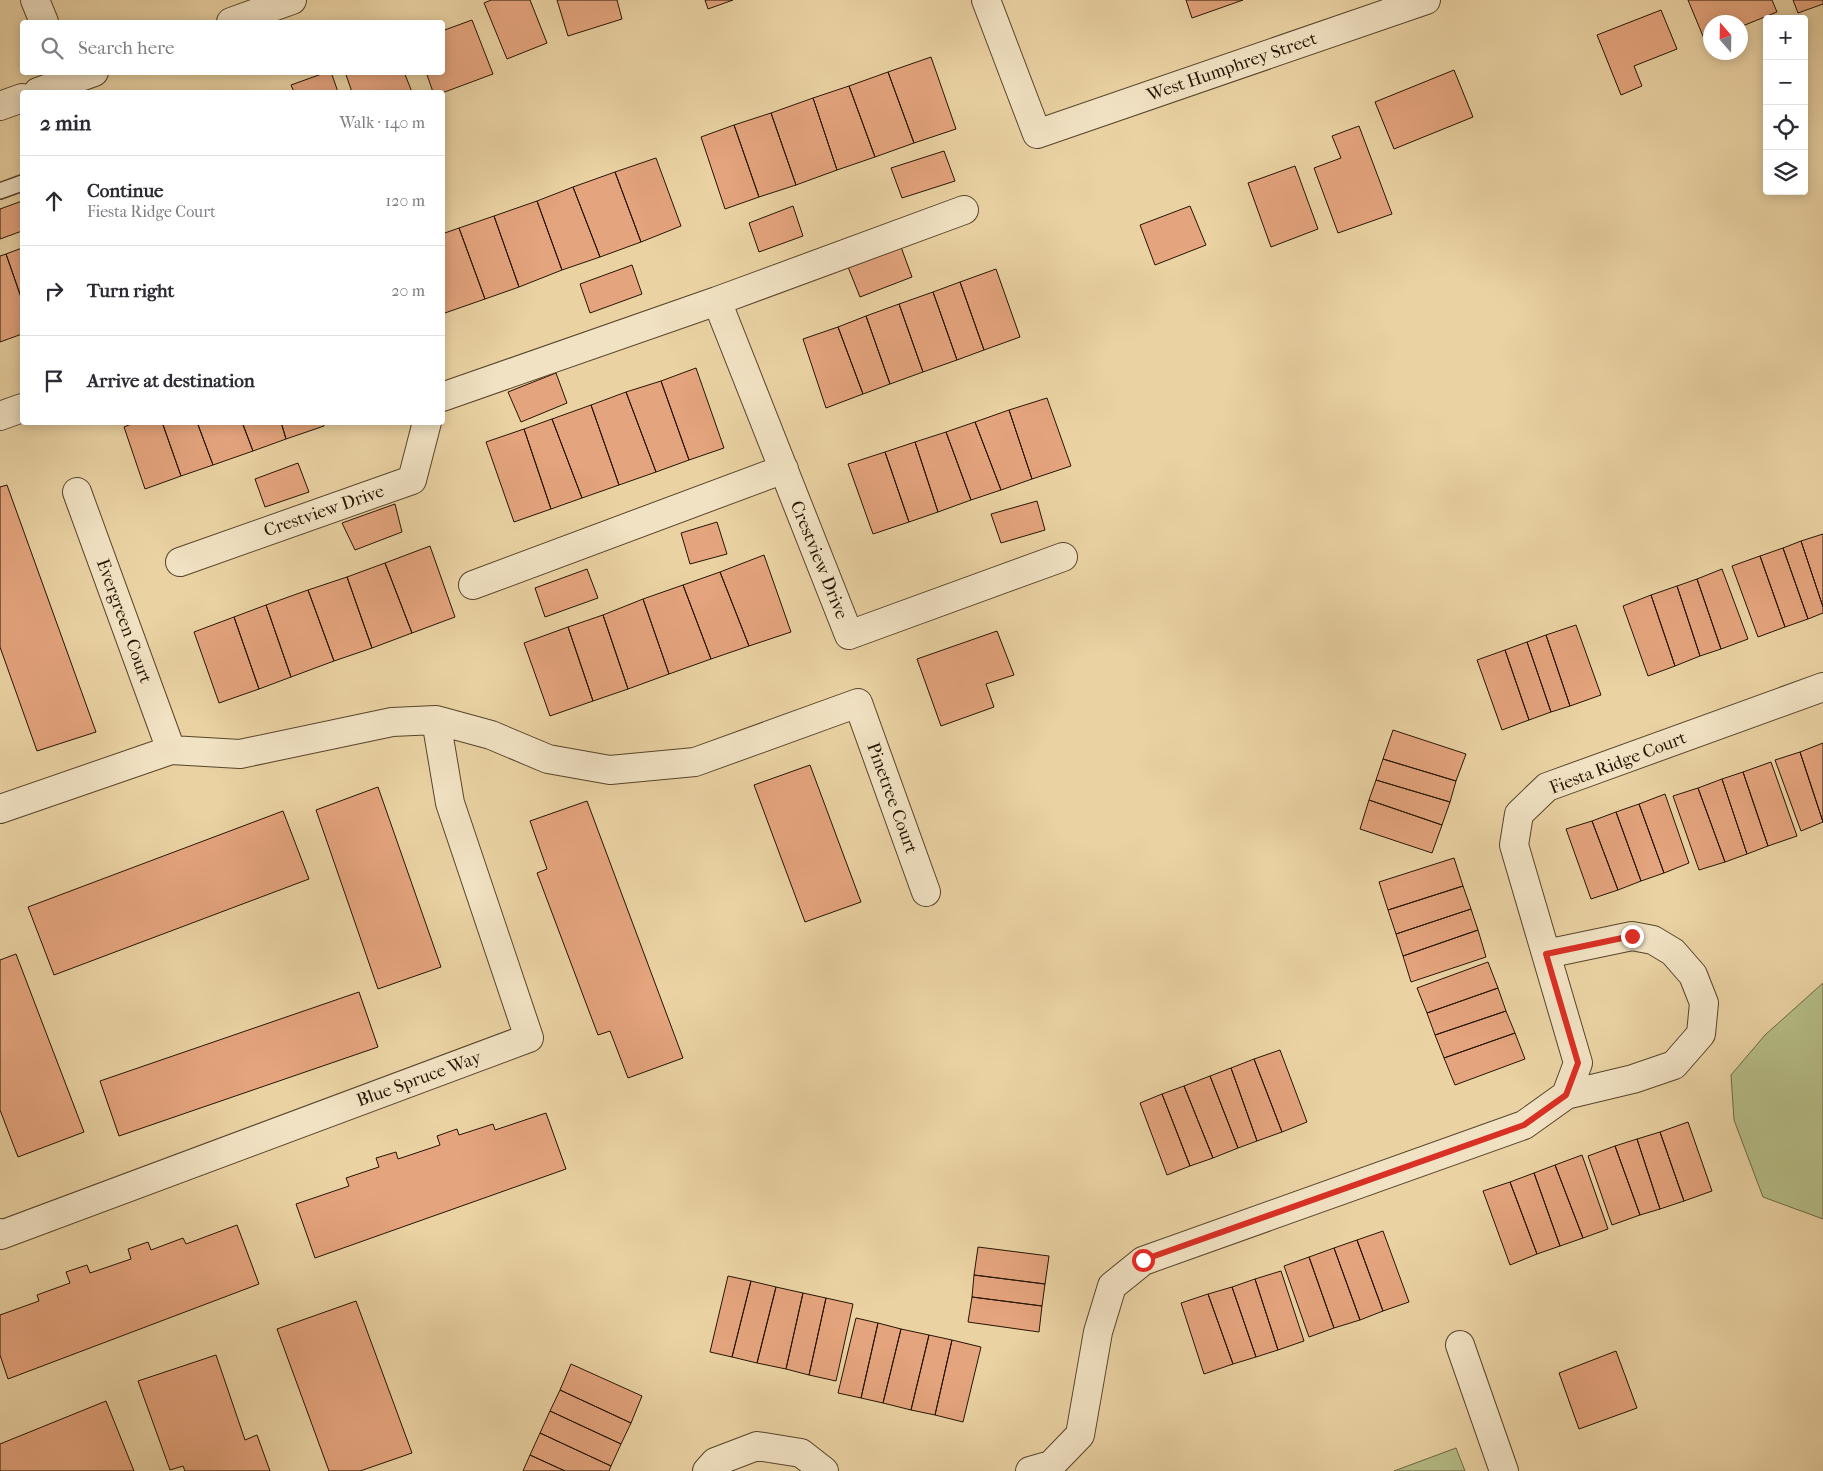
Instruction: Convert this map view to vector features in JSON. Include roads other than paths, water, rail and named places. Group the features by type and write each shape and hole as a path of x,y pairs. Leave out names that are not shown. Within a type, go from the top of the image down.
{"street":[{"path":"36,0 43,20"},
{"path":"237,20 292,0"},
{"name":"West Humphrey Street","path":"986,0 1037,134 1426,0"},
{"path":"42,90 64,78 79,75"},
{"path":"0,106 20,99"},
{"path":"445,396 717,301 964,210"},
{"name":"Crestview Drive","path":"717,301 849,635 1063,557"},
{"path":"0,416 20,409"},
{"name":"Crestview Drive","path":"180,562 412,480 426,425"},
{"path":"473,585 784,469"},
{"name":"Evergreen Court","path":"77,492 171,750"},
{"name":"Fiesta Ridge Court","path":"1566,1095 1578,1063 1514,846 1519,814 1547,787 1823,687"},
{"name":"Pinetree Court","path":"436,720 491,735 548,759 610,770 695,762 858,703 926,892"},
{"path":"0,809 171,750 240,754 392,722 436,720"},
{"name":"Blue Spruce Way","path":"0,1233 1,1235 529,1038 450,803 436,720"},
{"path":"1030,1471 1051,1465 1080,1435 1098,1332 1112,1286 1143,1260 1524,1125 1566,1095 1674,1066 1702,1034 1704,1004 1693,976 1673,952 1652,940 1632,936 1546,954"},
{"path":"1460,1345 1504,1471"},
{"path":"707,1471 715,1462 756,1446 801,1453 824,1471"}],"lane":[{"path":"0,191 20,184"}]}
